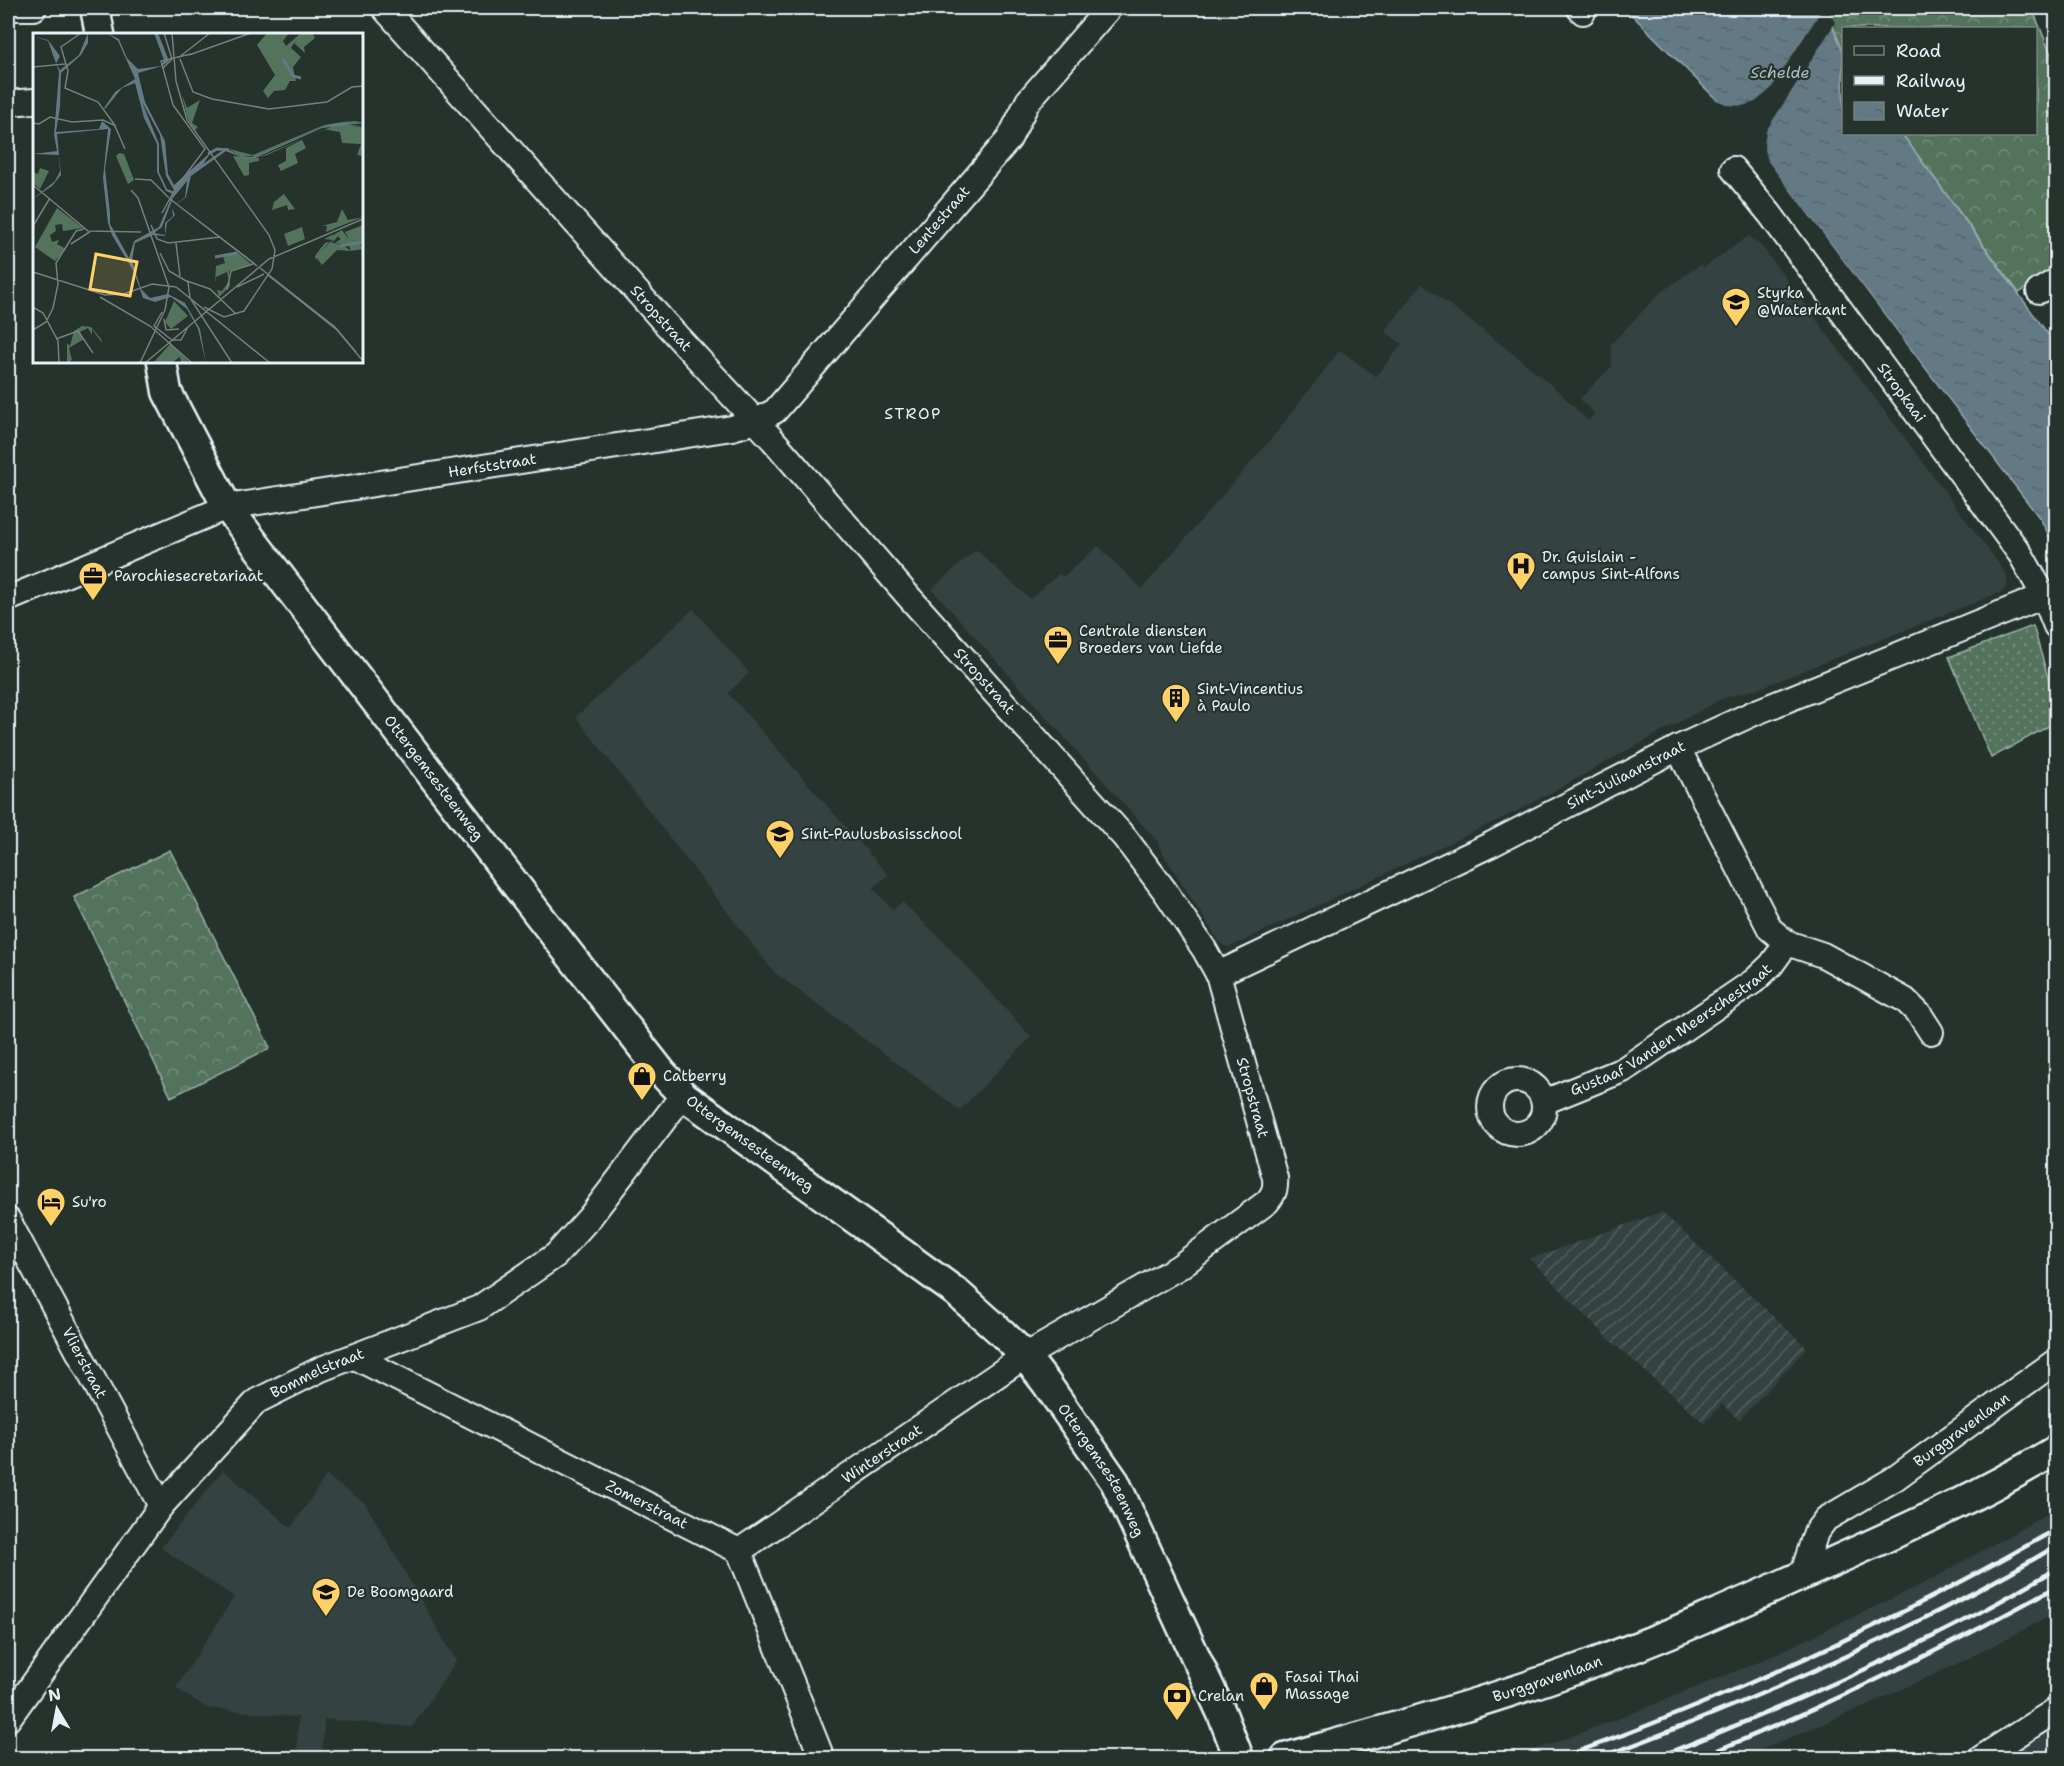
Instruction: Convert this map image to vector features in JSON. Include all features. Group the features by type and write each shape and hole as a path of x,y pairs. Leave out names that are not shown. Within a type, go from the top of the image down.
{"street":[{"path":"8,8 34,8"},
{"path":"95,8 100,33"},
{"name":"Stropstraat","path":"384,8 664,322 756,421 1010,711 1125,838 1165,891 1218,974 1275,1178 1276,1187 1273,1195 1267,1202 1179,1267 1025,1356"},
{"name":"Lentestraat","path":"756,421 775,411 1009,139 1028,101 1109,8"},
{"path":"8,103 33,101"},
{"name":"Stropkaai","path":"1733,169 1777,223 2021,555 2044,596 2056,626"},
{"name":"Ottergemsesteenweg","path":"162,363 167,392 227,507 663,1074 683,1095 956,1292 1025,1356 1046,1383 1115,1482 1222,1714 1239,1758"},
{"name":"Herfststraat","path":"8,599 227,507 720,430 756,421"},
{"name":"Sint-Juliaanstraat","path":"1218,974 1492,844 1678,748 1754,713 2044,596"},
{"path":"1678,748 1770,929 1787,943 1823,955 1905,1000 1920,1015 1931,1032"},
{"name":"Gustaaf Vanden Meerschestraat","path":"1544,1102 1623,1070 1754,981 1771,965 1787,943"},
{"name":"Bommelstraat","path":"8,1719 161,1506 257,1401 321,1369 479,1308 556,1255 590,1217 683,1095"},
{"name":"Vlierstraat","path":"8,1220 161,1506"},
{"name":"Zomerstraat","path":"355,1356 740,1551"},
{"name":"Winterstraat","path":"740,1551 1025,1356"},
{"name":"Burggravenlaan","path":"1802,1576 1816,1532 1826,1520 1894,1479 2056,1361"},
{"name":"Burggravenlaan","path":"1285,1758 1478,1702 1579,1669 1678,1631 1931,1519 2056,1450"},
{"path":"740,1551 822,1758"},
{"path":"1981,1758 2056,1710"}],"shaded area":[{"name":"Dr. Guislain - campus Sint-Alfons","path":"1749,236 1762,247 2007,575 2007,587 2001,592 1760,688 1723,698 1519,810 1230,947 1220,943 1159,847 1159,843 932,589 976,550 1030,599 1059,574 1063,577 1098,546 1142,589 1273,437 1340,350 1376,377 1402,344 1385,331 1422,284 1521,360 1559,392 1588,421 1595,414 1580,399 1612,366 1611,344 1660,293 1701,264 1703,268"},
{"name":"Sint-Paulusbasisschool","path":"693,609 749,673 728,693 888,875 873,888 893,910 902,902 942,940 1031,1037 960,1110 774,972 576,717"},
{"path":"1662,1212 1807,1348 1739,1420 1722,1404 1704,1423 1613,1343 1530,1259"},
{"name":"De Boomgaard","path":"223,1470 291,1528 326,1476 365,1503 456,1661 412,1727 324,1719 322,1758 297,1758 298,1717 207,1708 176,1688 234,1597 161,1548"},
{"path":"2056,1509 2056,1613 1961,1662 1869,1704 1742,1758 1507,1758 1549,1745 1633,1713 1761,1661 1927,1582"},
{"path":"2056,1723 2056,1758 2003,1758 2010,1753"}],"green space":[{"path":"1825,8 2032,8 2056,67 2056,270 2019,293 1903,135 2037,135 2037,27 1842,27 1842,49"},
{"path":"2033,626 2056,705 2056,722 1991,758 1949,657"},
{"path":"170,850 270,1048 171,1097 74,897"}],"water":[{"name":"Schelde","path":"1625,8 1825,8 1842,49 1842,135 1903,135 2056,345 2056,550 2041,520 1733,116"}],"pier":[{"path":"1823,8 1828,8 1835,23 1766,131 1764,146 1768,161 2021,496 2024,504 1731,117 1712,98 1728,105 1742,106 1755,102 1770,90"}],"railway":[{"path":"1558,1758 1681,1712 1835,1645 1969,1578 2056,1529"},
{"path":"1599,1758 1775,1688 1890,1636 2056,1546"},
{"path":"1655,1758 1860,1672 1959,1623 2056,1569"},
{"path":"1698,1758 1790,1720 1880,1678 2056,1587"}],"place":[{"name":"Styrka @Waterkant","path":"1736,328"},
{"name":"Dr. Guislain - campus Sint-Alfons","path":"1521,592"},
{"name":"Parochiesecretariaat","path":"93,602"},
{"name":"Centrale diensten Broeders van Liefde","path":"1058,666"},
{"name":"Sint-Vincentius à Paulo","path":"1176,724"},
{"name":"Sint-Paulusbasisschool","path":"780,860"},
{"name":"Catberry","path":"642,1102"},
{"name":"Su'ro","path":"51,1228"},
{"name":"De Boomgaard","path":"326,1618"},
{"name":"Fasai Thai Massage","path":"1264,1712"},
{"name":"Crelan","path":"1177,1722"}],"district":[{"name":"STROP","path":"913,413"}]}
